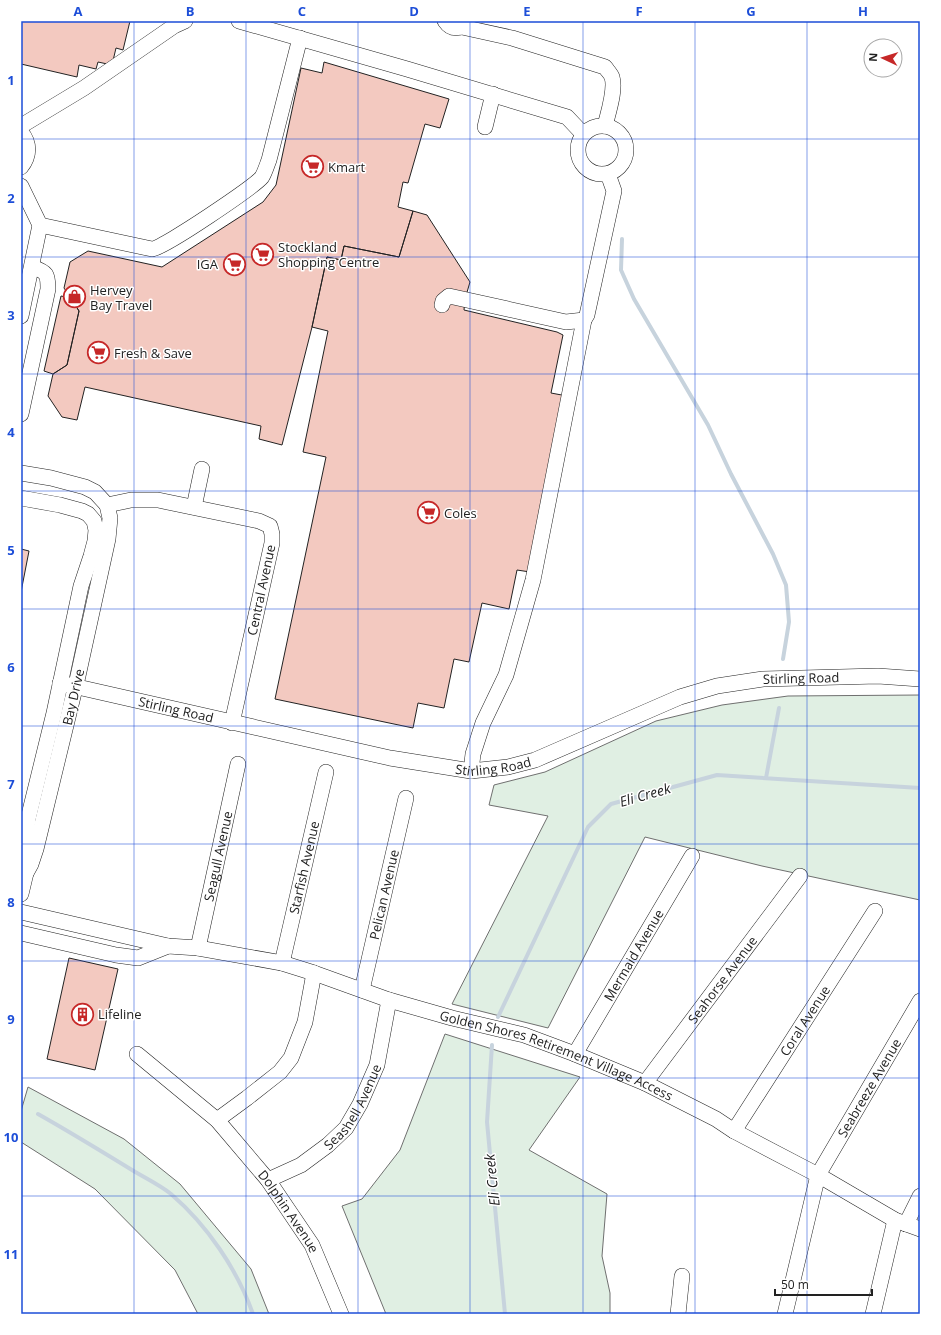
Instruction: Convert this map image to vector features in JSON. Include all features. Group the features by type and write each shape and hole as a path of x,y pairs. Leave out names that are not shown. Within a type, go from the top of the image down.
{"street":[{"path":"21,126 84,88 174,26 185,21"},
{"path":"239,21 567,117 583,134"},
{"path":"445,21 452,28 458,28 465,24 605,67 612,77 613,87 605,126"},
{"path":"484,21 512,38"},
{"path":"40,225 156,249 236,197 261,178 269,160 300,38"},
{"path":"485,127 492,94"},
{"path":"596,126 613,128 620,133 626,148 626,157 622,164 616,170 608,174 600,175 586,169 581,163 577,148 579,140 583,134 596,126"},
{"path":"21,132 28,147 28,155 21,167"},
{"path":"471,770 473,754 483,723 506,675 533,580 584,320 587,315 614,191 608,174"},
{"path":"21,186 40,225 21,316"},
{"path":"21,414 48,289 48,277 43,270 32,267"},
{"path":"442,305 443,301 449,296 566,322 584,320"},
{"path":"194,507 202,469"},
{"path":"21,473 51,478 85,487 96,492 108,512"},
{"name":"Bay Drive","path":"21,498 82,511 88,514 94,521 96,530 95,541 81,586 28,819 24,855 26,873"},
{"name":"Central Avenue","path":"108,512 131,500 158,500 259,521 270,526 272,543 232,723"},
{"name":"Bay Drive","path":"21,894 26,873 36,849 75,687 108,539 108,512"},
{"name":"Stirling Road","path":"60,683 390,758 471,770 508,767 535,760 680,697 717,686 763,679 878,676 920,679"},
{"name":"Seagull Avenue","path":"198,948 238,764"},
{"name":"Starfish Avenue","path":"282,963 326,772"},
{"name":"Pelican Avenue","path":"362,990 406,798"},
{"name":"Mermaid Avenue","path":"575,1054 692,856"},
{"name":"Seahorse Avenue","path":"645,1083 800,876"},
{"name":"Coral Avenue","path":"734,1130 875,911"},
{"name":"Golden Shores Retirement Village Access","path":"21,912 168,946 198,948 282,963 389,1000 452,1018 524,1035 645,1083 716,1119 907,1224"},
{"name":"Golden Shores Retirement Village Access","path":"21,933 116,955 138,958 168,946"},
{"path":"218,1120 280,1072 291,1058 305,1022 314,973"},
{"name":"Seashell Avenue","path":"268,1180 301,1165 328,1145 346,1128 360,1104 377,1065 389,1000"},
{"name":"Seabreeze Avenue","path":"785,1314 818,1175 920,1001"},
{"name":"Dolphin Avenue","path":"137,1054 218,1120 268,1180 312,1245 341,1314"},
{"path":"873,1314 907,1224 920,1196"},
{"path":"678,1314 682,1276"}],"green space":[{"path":"920,695 920,900 762,866 645,837 548,1028 452,1004 548,816 489,805 494,785 545,772 656,721 722,705 788,696"},
{"path":"445,1034 580,1077 529,1150 607,1194 602,1256 610,1293 610,1314 386,1314 342,1206 362,1199 400,1150"},
{"path":"28,1087 124,1139 180,1184 251,1269 269,1314 198,1314 175,1270 95,1189 21,1142 21,1111"}],"building":[{"path":"21,21 130,21 123,50 116,48 112,65 98,62 96,69 79,65 77,77 21,64"},
{"name":"Stockland Shopping Centre","path":"324,62 449,99 440,128 425,124 408,183 403,182 398,207 413,211 399,257 344,246 341,260 327,257 312,327 282,445 259,439 261,426 85,387 77,420 62,417 48,396 53,374 67,365 79,311 64,288 70,262 88,251 162,267 263,202 276,185 301,68 322,73"},
{"name":"Coles","path":"413,211 427,215 470,282 465,299 464,310 557,332 563,335 551,393 567,396 530,572 517,570 509,609 482,603 469,662 454,659 444,708 418,703 413,728 275,699 326,457 303,452 328,331 312,327 327,257 341,260 344,246 399,257"},
{"path":"61,296 71,298 79,311 67,365 53,374 44,371"},
{"path":"21,549 29,551 21,592"},
{"name":"Lifeline","path":"69,958 118,969 95,1070 47,1059"}],"waterway":[{"path":"622,239 621,270 634,299 708,425 731,474 773,554 786,585 789,622 783,659"},
{"path":"766,778 779,708"},
{"name":"Eli Creek","path":"498,1017 588,827 611,804 717,775 920,788"},
{"name":"Eli Creek","path":"492,1045 487,1122 505,1314"},
{"path":"38,1114 162,1188 184,1206 209,1234 230,1264 253,1314"}],"place":[{"name":"Kmart","path":"312,167"},
{"name":"Stockland Shopping Centre","path":"263,254"},
{"name":"IGA","path":"234,264"},
{"name":"Hervey Bay Travel","path":"74,297"},
{"name":"Fresh & Save","path":"98,353"},
{"name":"Coles","path":"428,513"},
{"name":"Lifeline","path":"82,1014"}]}
